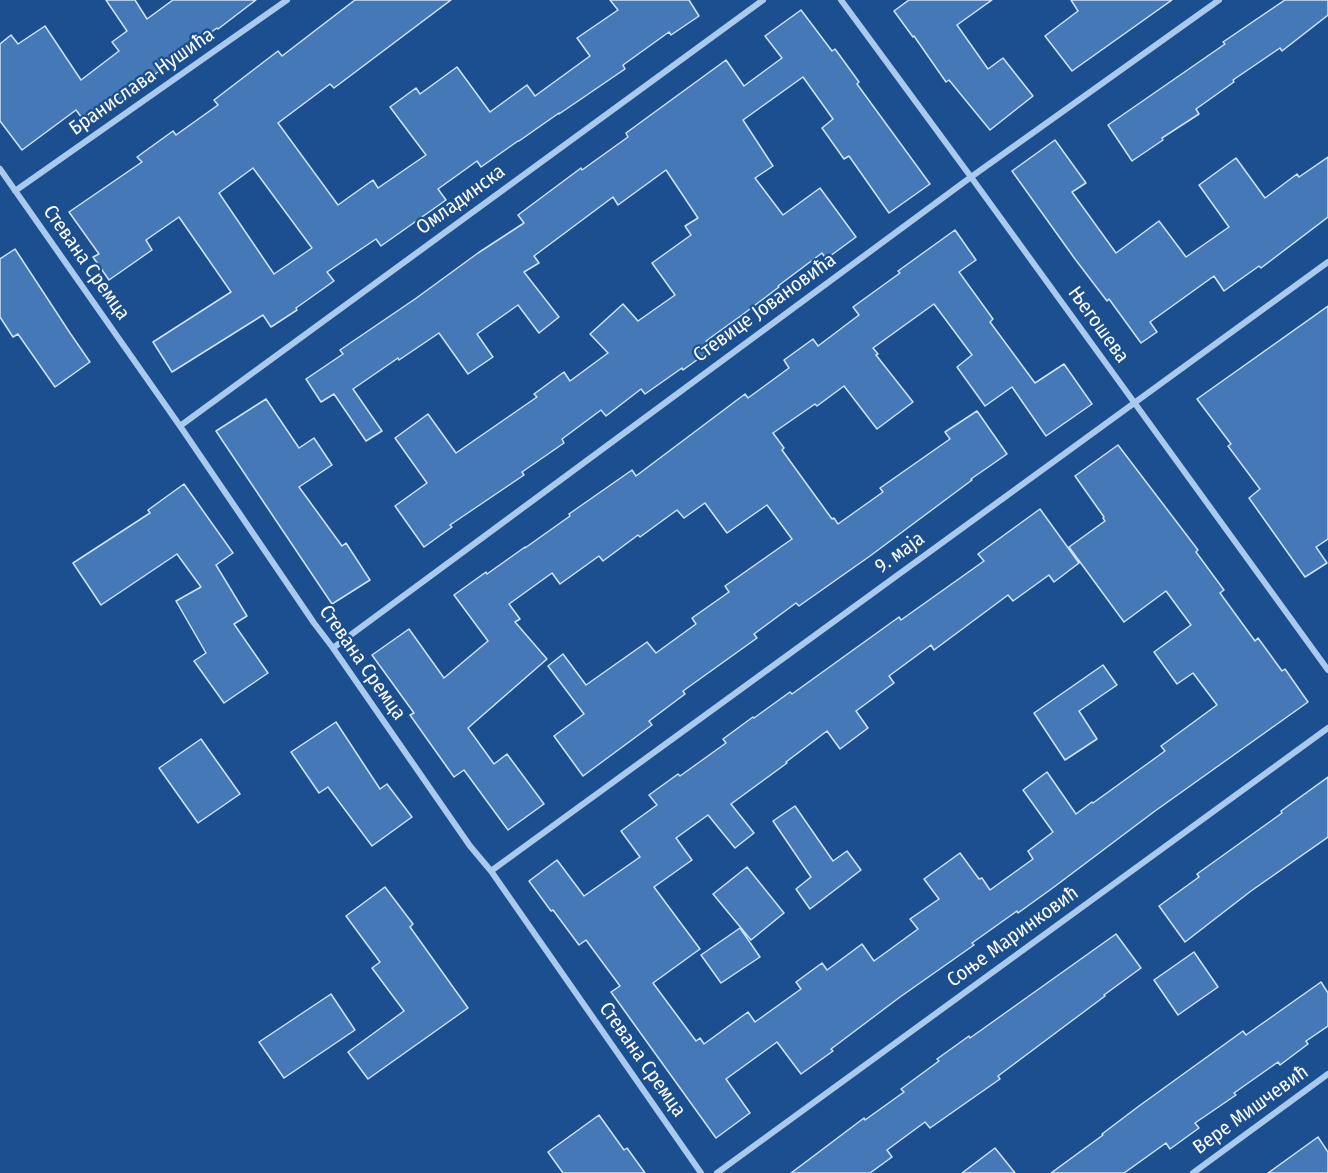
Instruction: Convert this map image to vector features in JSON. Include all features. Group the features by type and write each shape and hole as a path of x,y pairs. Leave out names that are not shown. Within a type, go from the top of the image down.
{"street":[{"name":"Бранислава Нушића","path":"15,191 287,0"},
{"name":"Омладинска","path":"180,426 762,0"},
{"name":"Његошева","path":"841,0 1328,670"},
{"name":"Стевице Јовановића","path":"333,648 971,177 1219,0"},
{"name":"Стевана Сремца","path":"0,169 180,426 314,623 701,1173"},
{"name":"9. маја","path":"490,871 1328,262"},
{"name":"Соње Маринковић","path":"717,1173 1328,728"},
{"name":"Вере Мишчевић","path":"1193,1173 1328,1074"}],"building":[{"path":"106,0 135,0 147,19 173,0 256,0 191,46 112,108 106,100 82,118 76,110 22,150 0,121 0,44 11,35 18,44 45,26 81,80 119,51 112,42 127,31"},
{"path":"355,0 451,0 334,88 330,84 278,123 338,205 373,180 378,188 426,155 390,107 416,88 420,94 457,67 490,112 527,85 535,96 590,56 577,38 618,10 610,0 689,0 699,16 671,35 669,32 623,65 625,69 481,167 477,161 438,189 446,200 381,246 376,239 327,272 334,281 296,308 297,310 271,327 263,315 172,372 153,342 231,292 179,217 146,240 152,250 109,280 93,257 99,254 69,212 142,162 137,157 173,131 176,135 218,105 214,100 278,51 282,56","holes":["253,168 312,248 274,274 219,193"]},
{"path":"909,0 992,0 957,25 988,69 1003,58 1033,96 990,130 949,80 946,82 894,11"},
{"path":"1071,0 1172,0 1072,71 1045,36 1078,11"},
{"path":"1285,0 1328,0 1328,15 1282,51 1280,48 1233,80 1234,82 1196,109 1199,114 1132,161 1108,125"},
{"path":"801,10 832,51 835,49 859,82 857,84 930,184 889,213 849,156 844,159 822,128 833,119 803,77 743,120 773,166 755,178 783,215 820,188 856,237 826,259 822,253 706,341 712,349 683,370 682,368 645,394 641,389 606,416 601,410 562,439 564,443 522,472 524,475 450,525 452,527 424,547 395,506 427,483 395,438 428,414 456,453 537,397 534,394 564,372 570,381 608,353 590,334 623,304 638,321 675,295 652,263 691,235 685,226 698,218 666,170 618,205 613,197 534,256 539,263 524,272 559,317 539,333 518,305 477,334 493,357 468,374 439,333 353,389 382,431 366,441 334,394 321,402 306,379 343,354 340,350 524,223 518,215 581,168 582,170 628,137 626,133 726,60 744,86 782,58 765,36"},
{"path":"1055,140 1086,183 1072,192 1116,253 1159,221 1186,257 1229,227 1199,185 1236,158 1265,198 1297,174 1299,177 1328,157 1328,217 1261,268 1259,266 1224,291 1214,276 1150,322 1157,332 1141,343 1109,299 1107,301 1075,259 1012,171"},
{"path":"955,230 976,260 959,272 993,319 990,322 1035,383 1064,364 1092,404 1046,436 1012,387 985,406 957,367 972,355 934,304 873,348 913,402 877,429 844,386 773,433 784,448 782,450 838,524 883,492 880,488 950,439 945,432 977,411 1007,454 870,556 799,606 796,603 754,634 757,638 683,691 685,694 649,721 652,725 583,776 554,736 584,714 548,666 563,654 586,685 647,642 656,653 696,624 692,618 729,592 725,586 792,539 767,505 727,533 705,503 684,518 677,510 603,561 599,556 560,584 552,573 509,604 520,619 515,622 547,659 468,728 494,764 507,754 544,804 508,830 464,770 454,777 410,715 414,713 372,655 409,629 444,678 488,641 454,595 525,548 632,470 636,476 745,394 748,398 789,368 784,360 813,339 818,346 859,315 853,307"},
{"path":"15,249 90,362 55,387 18,334 13,337 0,317 0,259"},
{"path":"1328,306 1328,539 1316,547 1327,563 1305,577 1249,498 1260,489 1228,446 1231,444 1197,399"},
{"path":"266,399 299,448 314,438 332,465 299,487 342,546 346,543 370,580 332,604 216,431"},
{"path":"1118,445 1198,550 1196,552 1224,590 1220,593 1255,641 1258,638 1282,671 1285,669 1308,702 1155,811 1018,913 1017,911 972,943 974,945 900,997 801,1074 777,1042 726,1079 750,1113 716,1138 611,992 620,986 586,940 579,945 529,881 557,860 584,896 640,857 621,831 657,805 649,795 726,743 723,739 753,717 790,692 792,694 899,617 901,620 984,561 978,554 1040,509 1079,563 1054,582 1049,575 1013,601 1008,595 934,650 931,645 889,676 894,683 856,711 868,728 840,749 827,731 731,804 754,833 735,848 708,815 676,838 692,860 654,887 700,949 653,983 696,1041 700,1038 704,1044 748,1012 755,1022 801,989 796,982 822,963 827,970 862,944 874,961 918,929 910,919 939,899 924,879 960,853 990,890 1033,859 1028,851 1053,832 1023,790 1047,772 1076,814 1165,751 1161,746 1217,705 1193,673 1177,684 1154,652 1191,625 1166,591 1124,622 1069,547 1105,521 1075,476"},
{"path":"184,484 233,553 216,565 247,616 234,624 268,673 224,703 194,661 206,653 176,601 201,587 177,554 101,605 73,563 150,513 148,510"},
{"path":"1103,665 1117,685 1079,711 1097,739 1065,760 1034,713"},
{"path":"336,722 380,789 387,784 412,817 372,846 328,787 319,793 291,752"},
{"path":"201,739 240,794 198,823 159,768"},
{"path":"1328,777 1328,837 1251,891 1185,942 1159,906 1199,877 1197,874"},
{"path":"795,806 833,861 847,851 861,870 810,909 796,889 811,877 773,821"},
{"path":"747,867 784,913 751,940 713,894"},
{"path":"385,887 413,924 410,927 468,1008 368,1079 348,1052 404,1011 372,968 380,962 346,916"},
{"path":"740,928 760,957 721,983 701,955"},
{"path":"1116,934 1141,968 998,1076 1000,1079 930,1128 925,1122 887,1150 892,1157 870,1173 791,1173 864,1118 865,1120 904,1092 901,1089 939,1061 937,1059"},
{"path":"1194,952 1218,987 1178,1015 1154,980"},
{"path":"1321,982 1328,993 1328,1026 1306,1041 1308,1044 1280,1065 1278,1062 1195,1123 1199,1128 1170,1149 1166,1143 1124,1173 1051,1173 1243,1031 1246,1035"},
{"path":"331,994 355,1030 284,1078 259,1042"},
{"path":"599,1115 624,1150 627,1148 645,1173 563,1173 548,1152"},
{"path":"1318,1137 1328,1152 1328,1173 1268,1173"},
{"path":"995,1148 1015,1173 962,1173"}]}
